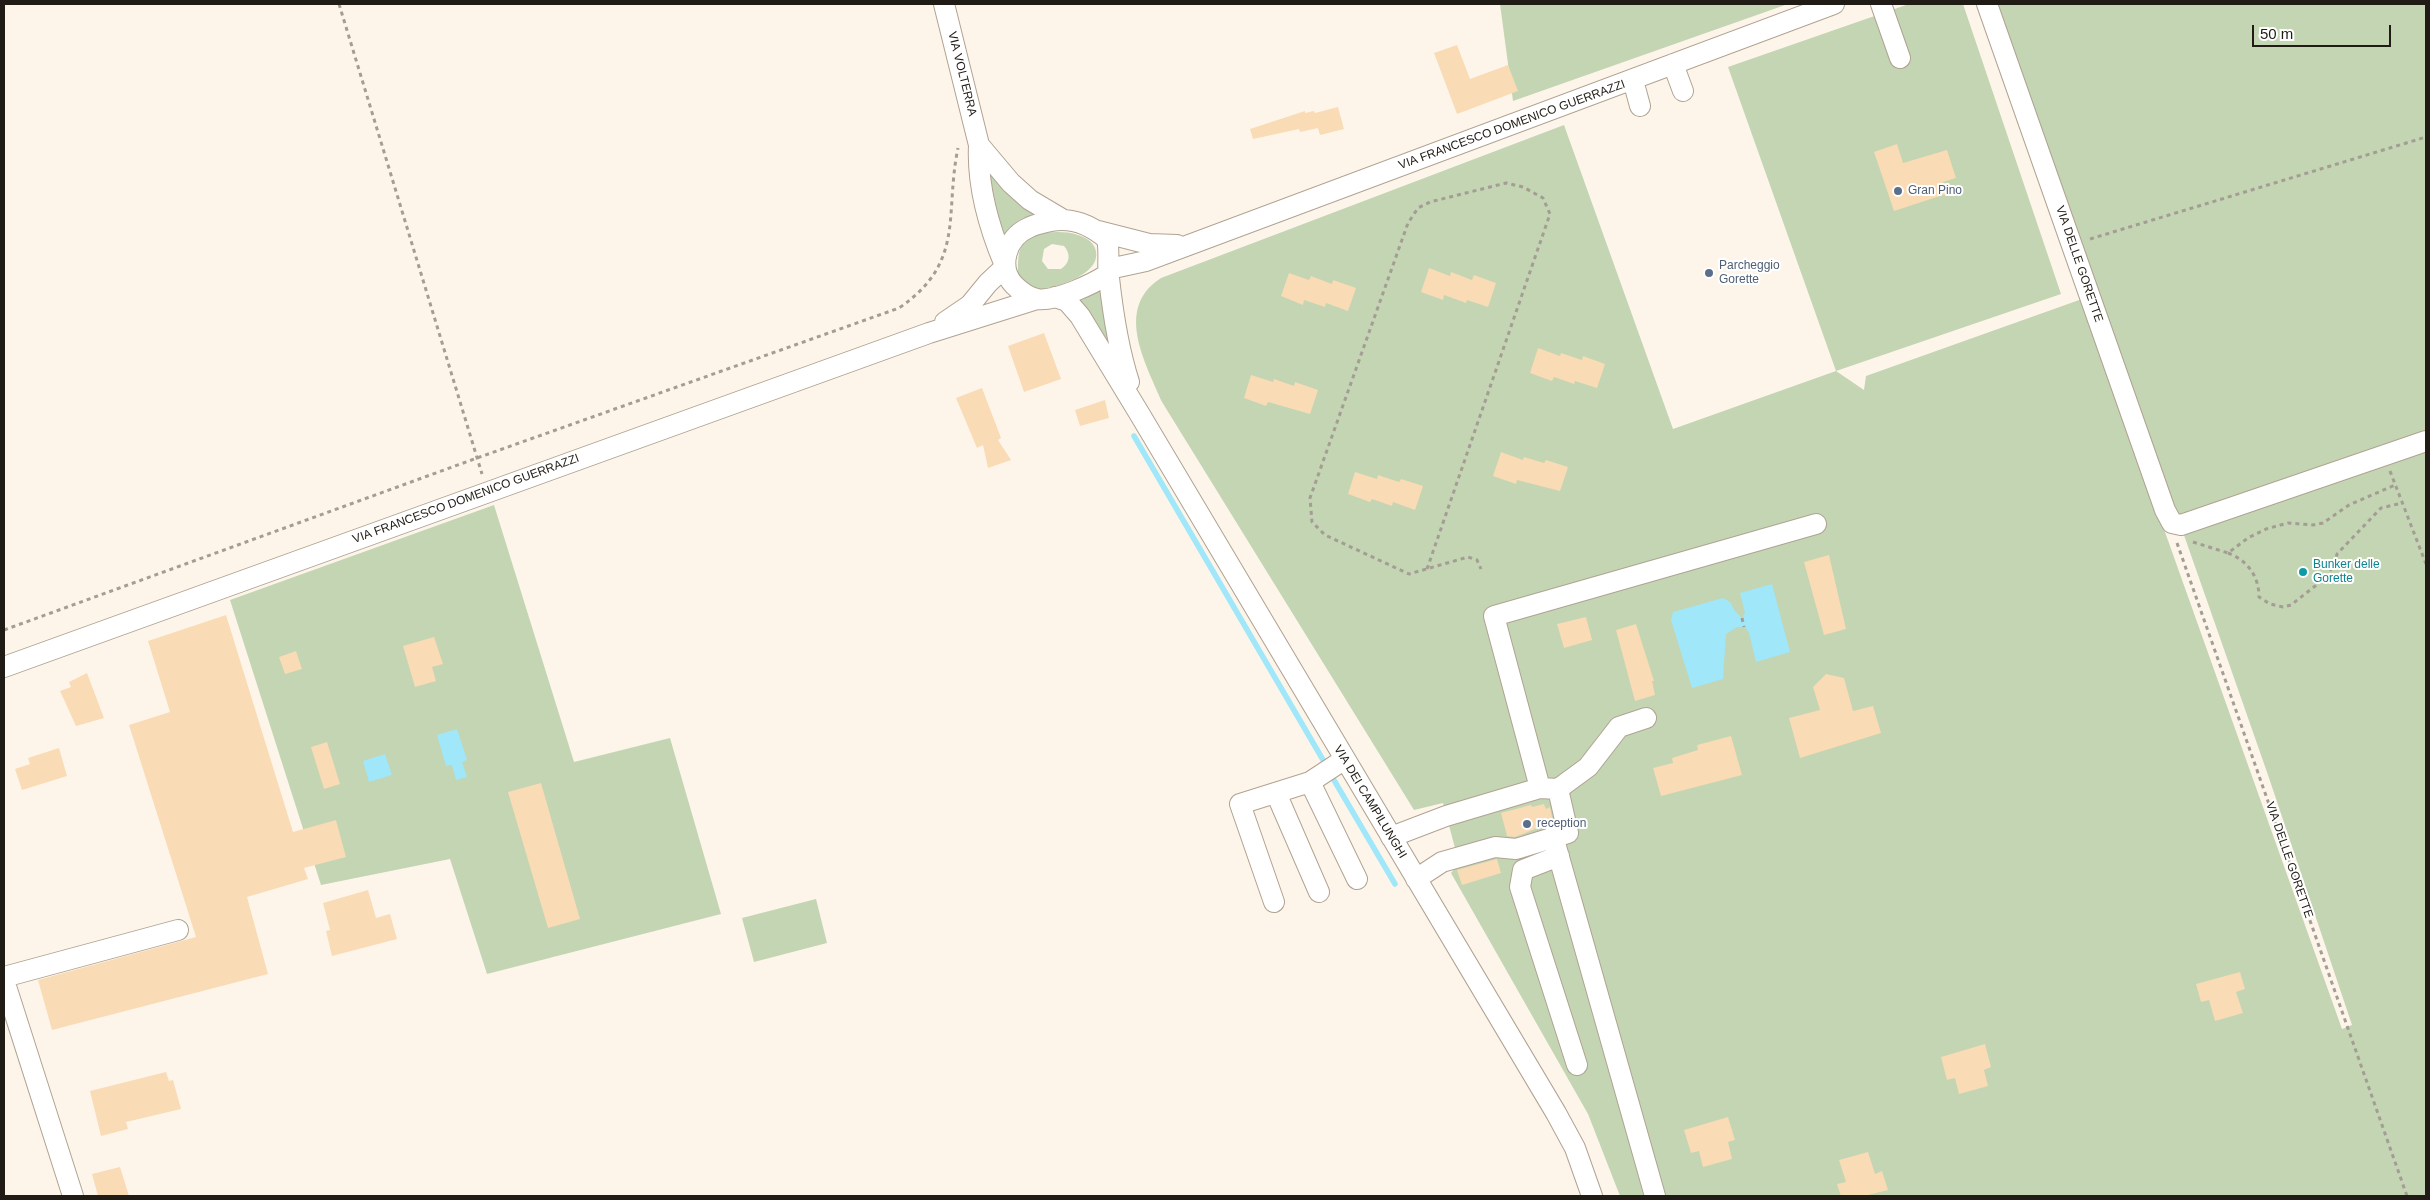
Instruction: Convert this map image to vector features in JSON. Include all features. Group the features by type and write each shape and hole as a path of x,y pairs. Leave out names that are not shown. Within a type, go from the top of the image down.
{"street":[{"name":"VIA VOLTERRA","path":"944,4 979,145 978,166 994,239 1004,265"},
{"name":"VIA FRANCESCO DOMENICO GUERRAZZI","path":"1108,271 1146,261 1834,4"},
{"path":"1881,4 1900,58"},
{"name":"VIA DELLE GORETTE","path":"1987,4 2174,533"},
{"path":"1674,64 1682,90"},
{"path":"1633,80 1640,106"},
{"name":"VIA VOLTERRA","path":"979,145 1011,183 1030,200 1062,219"},
{"path":"1062,219 1086,225 1098,231 1108,244 1108,271 1097,282 1046,298 1022,293 1012,283 1004,265 1009,248 1016,237 1027,228 1062,219"},
{"name":"VIA FRANCESCO DOMENICO GUERRAZZI","path":"1098,231 1149,244 1189,244"},
{"path":"988,283 994,260 994,239"},
{"name":"VIA FRANCESCO DOMENICO GUERRAZZI","path":"929,333 970,305 1004,265"},
{"name":"VIA DEI CAMPILUNGHI","path":"1108,271 1120,352 1139,412"},
{"name":"VIA FRANCESCO DOMENICO GUERRAZZI","path":"4,667 929,333 1046,298"},
{"name":"VIA DEI CAMPILUNGHI","path":"1046,298 1067,301 1080,316 1139,412 1556,1113 1574,1148 1592,1196"},
{"path":"2174,533 2181,525 2426,440"},
{"path":"1416,879 1442,862 1495,848 1516,849 1553,836 1568,833 1549,789 1494,616 1816,524"},
{"path":"1391,836 1446,816 1549,789 1588,767 1619,727 1646,718"},
{"path":"1274,902 1240,804 1310,782 1345,759"},
{"path":"1310,782 1357,879"},
{"path":"1276,793 1318,892"},
{"path":"1553,836 1654,1196"},
{"path":"1559,856 1523,870 1520,887 1577,1065"},
{"path":"73,1196 4,978 178,930"}],"path":[{"path":"339,4 487,492"},
{"path":"2072,244 2426,137"},
{"path":"4,630 477,458 899,308 925,287 936,274 949,241 955,165 959,148"},
{"path":"1427,569 1550,214 1543,198 1523,187 1506,183 1430,202 1418,208 1408,223 1310,498 1312,522 1325,535 1409,574 1427,569 1468,557 1477,560 1481,569"},
{"path":"2384,455 2426,564"},
{"path":"2228,553 2248,538 2266,529 2288,523 2313,525 2323,523 2349,505 2395,484"},
{"path":"2187,540 2240,558 2249,565 2258,587 2258,597 2263,601 2283,607 2291,605 2319,583 2334,566 2337,554 2380,508 2402,503"},
{"path":"2174,533 2182,541"},
{"name":"VIA DELLE GORETTE","path":"2174,533 2408,1196"},
{"path":"1742,618 1744,627"}],"green space":[{"path":"1500,4 1788,4 1513,101"},
{"path":"1909,4 1963,4 2061,294 1836,371 1728,67"},
{"path":"1998,4 2426,4 2426,1196 1620,1196 1588,1114 1451,873 1459,863 1443,803 1414,810 1162,402 1142,353 1136,320 1139,304 1147,290 1161,278 1564,125 1673,429 1836,371 1864,390 1866,376 2082,299 2342,1029 2352,1025 2268,775"},
{"path":"988,170 1037,216 1016,222 1004,240"},
{"path":"1032,233 1073,233 1086,238 1092,243 1095,248 1096,257 1092,266 1085,273 1053,287 1034,291 1018,276 1019,252","holes":["1052,244 1064,246 1068,255 1066,264 1061,269 1048,269 1042,261 1044,249"]},
{"path":"1103,287 1109,354 1077,297"},
{"path":"494,505 574,762 670,738 721,914 487,974 450,859 321,885 230,600"},
{"path":"816,899 827,943 754,962 742,918"}],"water":[{"path":"1772,584 1790,652 1756,662 1749,633 1745,627 1737,627 1726,634 1723,679 1692,688 1671,620 1673,612 1723,598 1730,602 1742,618 1745,613 1740,593"},
{"path":"457,729 467,760 462,762 467,777 456,780 452,765 446,766 437,735"},
{"path":"385,754 392,775 369,782 363,761"}],"building":[{"path":"1457,45 1470,79 1508,65 1518,91 1457,114 1434,53"},
{"path":"1338,107 1344,129 1320,135 1318,128 1300,132 1299,129 1253,139 1250,129 1305,111 1305,113 1314,111 1315,113"},
{"path":"1897,144 1903,163 1947,150 1956,178 1943,182 1946,194 1894,211 1874,152"},
{"path":"1429,268 1450,276 1451,272 1472,280 1474,275 1496,283 1488,307 1467,300 1466,303 1444,295 1443,300 1421,292"},
{"path":"1289,273 1309,280 1311,276 1332,284 1333,280 1356,288 1348,311 1326,303 1325,307 1304,300 1303,305 1281,296"},
{"path":"1044,333 1061,379 1024,392 1008,346"},
{"path":"1538,348 1560,356 1561,353 1582,360 1583,356 1605,364 1597,388 1575,381 1574,384 1554,377 1552,381 1530,373"},
{"path":"1251,375 1273,382 1274,379 1294,386 1295,382 1318,390 1310,414 1268,402 1266,406 1244,398"},
{"path":"982,388 1001,438 998,440 1011,460 988,468 983,445 977,448 956,398"},
{"path":"1105,400 1109,418 1080,426 1075,410"},
{"path":"1501,452 1523,460 1524,457 1544,463 1546,460 1568,467 1560,491 1517,480 1516,484 1493,476"},
{"path":"1355,472 1377,479 1378,475 1399,482 1401,479 1423,486 1415,510 1393,502 1392,506 1372,499 1370,502 1348,494"},
{"path":"1829,555 1846,629 1824,635 1804,562"},
{"path":"226,615 293,832 336,820 346,857 304,868 308,879 247,897 268,974 52,1030 38,980 196,937 129,725 170,712 148,641"},
{"path":"1586,617 1592,640 1564,648 1557,624"},
{"path":"1636,624 1654,681 1652,681 1655,695 1635,701 1616,630"},
{"path":"434,637 443,664 432,667 436,681 415,687 403,646"},
{"path":"296,651 302,669 285,674 279,657"},
{"path":"87,673 104,718 76,726 60,691 71,687 69,682"},
{"path":"1826,674 1844,678 1853,711 1873,706 1881,733 1800,758 1789,718 1820,710 1813,687"},
{"path":"1731,736 1742,775 1661,796 1653,768 1673,763 1672,758 1698,750 1697,745"},
{"path":"327,742 340,784 324,789 311,747"},
{"path":"59,748 67,776 22,790 15,769 30,764 28,758"},
{"path":"541,783 580,919 548,928 508,792"},
{"name":"reception","path":"1544,804 1546,809 1550,807 1553,822 1515,837 1507,836 1501,813 1531,805 1532,807"},
{"path":"1497,859 1501,873 1462,885 1457,870"},
{"path":"368,890 376,918 390,914 397,939 332,956 326,931 330,930 323,903"},
{"path":"2240,972 2245,989 2236,992 2243,1013 2215,1021 2209,1000 2201,1002 2196,984"},
{"path":"1985,1044 1991,1067 1984,1070 1988,1086 1959,1094 1955,1078 1947,1080 1941,1057"},
{"path":"166,1072 169,1081 173,1080 181,1109 126,1122 128,1129 101,1136 90,1091"},
{"path":"1728,1117 1735,1140 1728,1142 1732,1159 1703,1167 1699,1151 1691,1153 1684,1130"},
{"path":"1868,1152 1875,1174 1882,1171 1888,1190 1864,1196 1841,1196 1837,1184 1846,1182 1839,1160"},
{"path":"120,1167 129,1196 98,1196 92,1174"}],"waterway":[{"path":"1134,436 1326,765"},
{"path":"1331,775 1395,884"}],"place":[{"name":"Gran Pino","path":"1898,191"},
{"name":"Parcheggio Gorette","path":"1709,273"},
{"name":"Bunker delle Gorette","path":"2303,572"},
{"name":"reception","path":"1527,824"}]}
